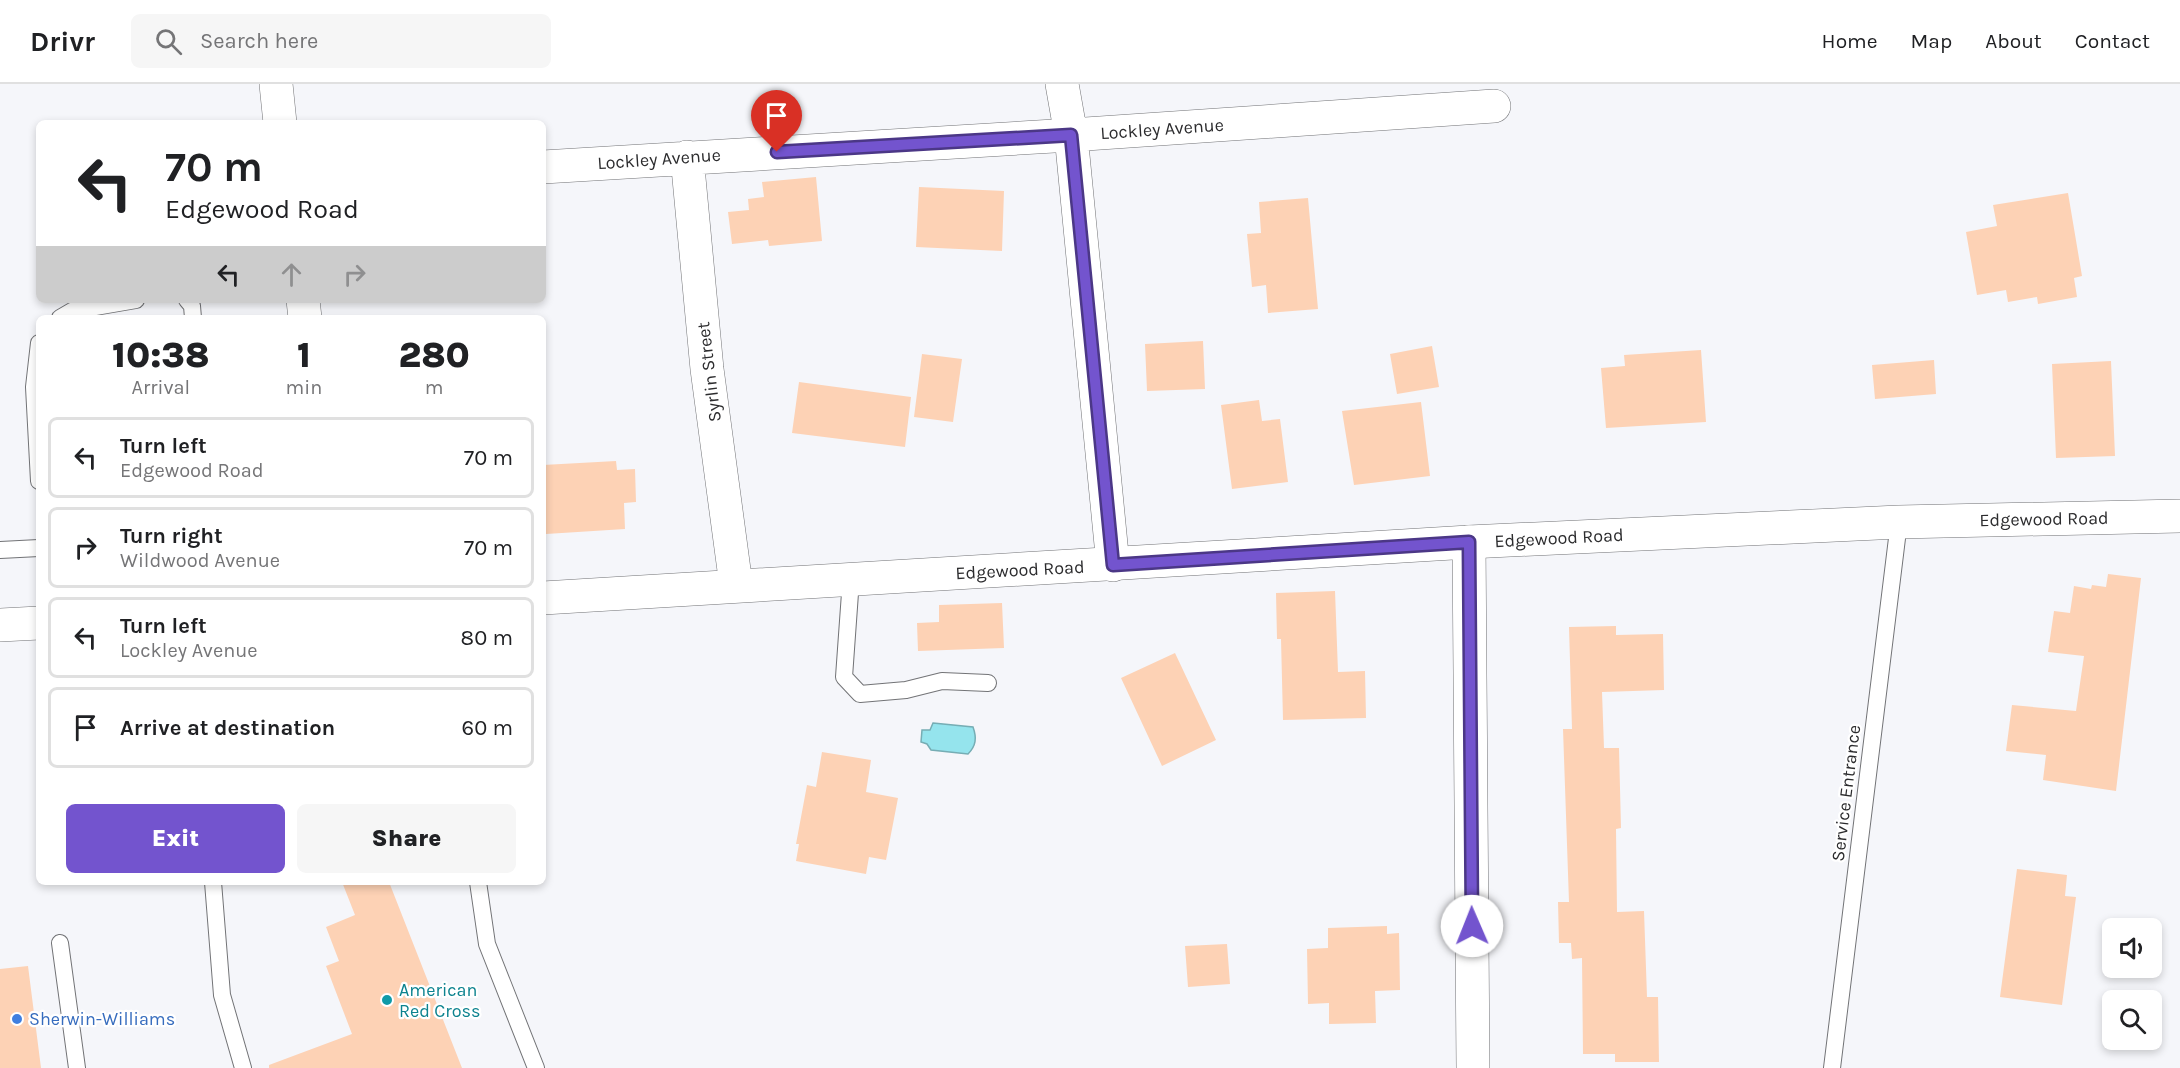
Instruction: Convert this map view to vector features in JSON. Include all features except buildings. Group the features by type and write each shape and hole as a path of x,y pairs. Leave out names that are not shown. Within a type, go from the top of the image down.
{"street":[{"path":"276,84 280,120"},
{"path":"1062,84 1071,135 1113,565"},
{"name":"Lockley Avenue","path":"546,167 1071,135 1494,106"},
{"name":"Syrlin Street","path":"687,157 707,369 736,585"},
{"name":"Edgewood Road","path":"546,598 1469,542 1899,522 2180,516"},
{"path":"1469,542 1473,1068"},
{"path":"0,625 36,622"}],"lane":[{"path":"65,315 72,311 119,303"},
{"path":"36,369 34,387 36,403"},
{"name":"Service Entrance","path":"1832,1068 1899,522"},
{"path":"0,550 36,548"},
{"path":"851,579 844,677 860,694 906,690 942,681 988,682"},
{"path":"213,885 222,995 243,1068"},
{"path":"478,885 487,944 536,1068"},
{"path":"60,943 77,1068"}],"water":[{"path":"933,723 973,727 975,742 971,751 968,754 931,750 927,744 921,742 922,730 930,730"}],"place":[{"name":"American Red Cross","path":"387,1000"},
{"name":"Sherwin-Williams","path":"17,1019"}],"route":[{"path":"777,152 1071,135 1113,565 1469,542 1472,926"}]}
